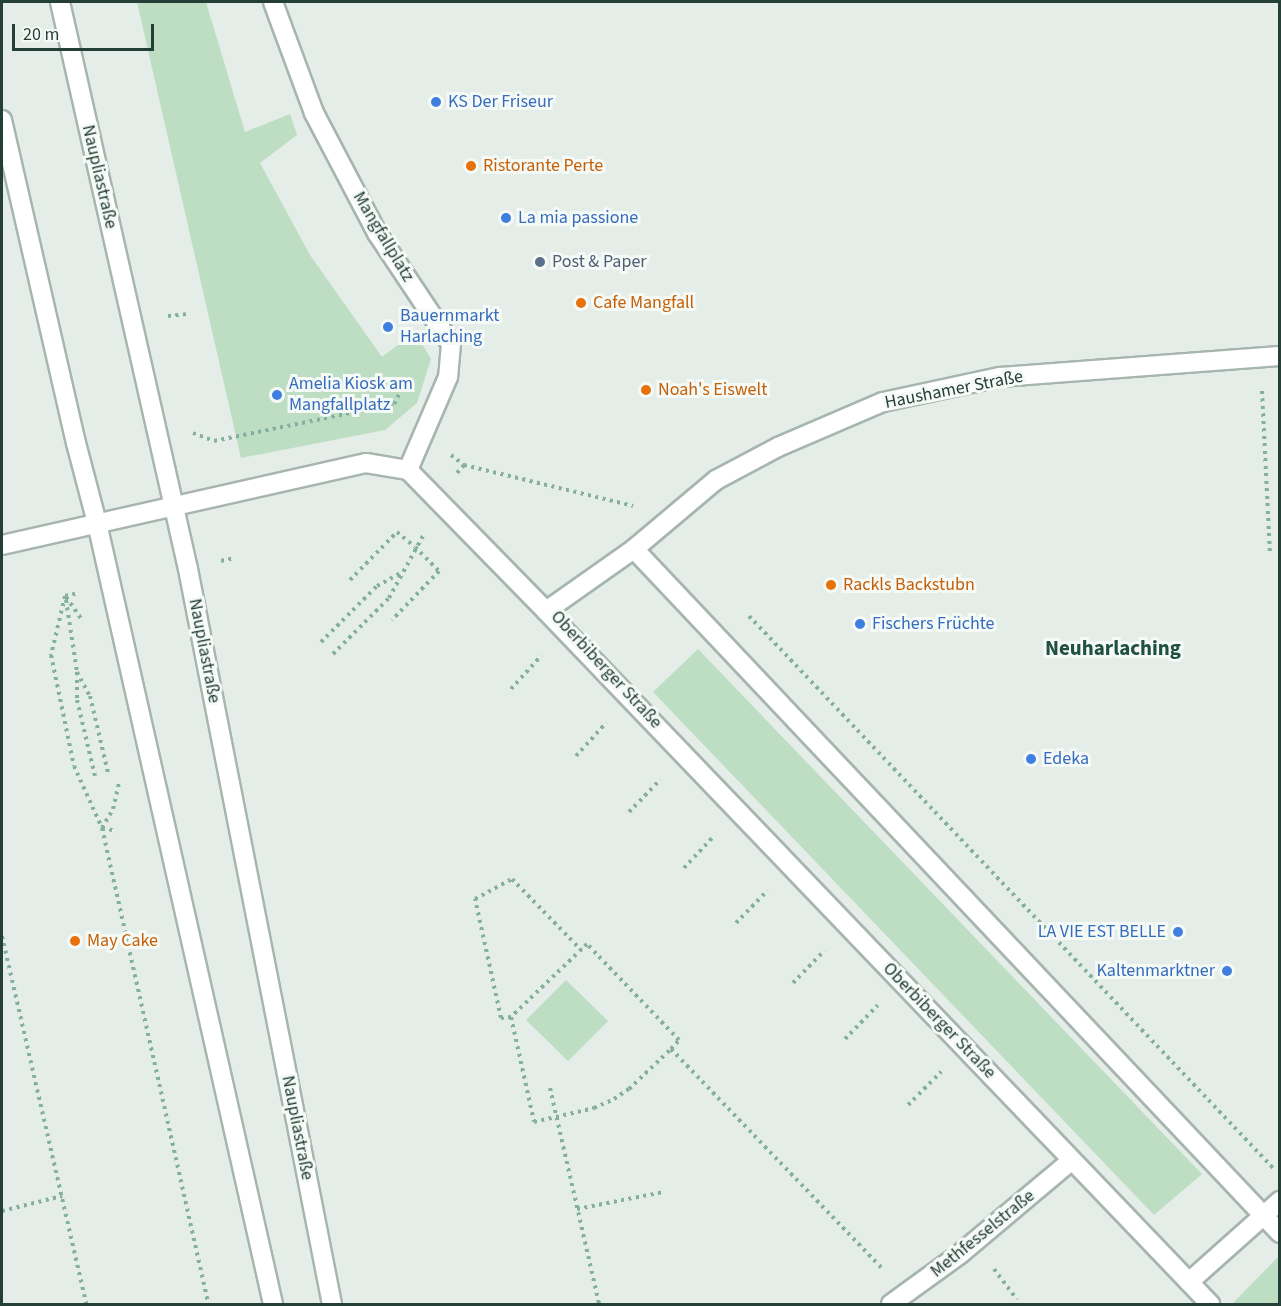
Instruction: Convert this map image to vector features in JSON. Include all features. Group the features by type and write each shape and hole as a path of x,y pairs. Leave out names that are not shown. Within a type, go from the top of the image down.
{"street":[{"name":"Naupliastraße","path":"60,2 188,569 332,1305"},
{"name":"Mangfallplatz","path":"273,2 314,113 377,233 451,344 448,377 408,470"},
{"path":"2,120 97,523 273,1305"},
{"name":"Haushamer Straße","path":"634,549 716,480 778,447 883,402 1000,377 1280,356"},
{"path":"2,545 366,463 408,470 546,611"},
{"path":"634,549 1280,1233"},
{"name":"Oberbiberger Straße","path":"634,549 546,611 1210,1305"},
{"name":"Methfesselstraße","path":"891,1305 960,1254 1072,1160"},
{"path":"1189,1282 1280,1201"}],"path":[{"path":"168,316 186,315"},
{"path":"193,433 214,441 394,404"},
{"path":"1263,426 1270,552"},
{"path":"451,455 464,465 638,507 659,528"},
{"path":"453,479 464,465"},
{"path":"350,580 398,532 415,547 439,571 392,620"},
{"path":"333,654 389,598 415,547"},
{"path":"188,569 234,558"},
{"path":"321,642 377,586 402,571"},
{"path":"65,596 111,586"},
{"path":"65,596 77,672 77,700 94,776"},
{"path":"65,596 51,655 74,766 102,828 208,1305"},
{"path":"747,615 1280,1175"},
{"path":"511,689 565,630"},
{"path":"77,672 90,696 108,773"},
{"path":"576,756 630,697"},
{"path":"629,812 684,754"},
{"path":"684,868 738,811"},
{"path":"102,828 117,831"},
{"path":"736,923 790,866"},
{"path":"511,1017 534,1122 594,1108 614,1099 629,1089 671,1049 679,1040 587,944 511,1017 501,1018 475,898 512,879 580,950"},
{"path":"793,983 848,926"},
{"path":"2,936 86,1305"},
{"path":"127,943 145,946"},
{"path":"845,1040 900,981"},
{"path":"671,1049 858,1243"},
{"path":"908,1105 965,1049"},
{"path":"550,1088 599,1305"},
{"path":"577,1209 664,1192"},
{"path":"2,1211 62,1196"}],"green space":[{"path":"137,2 206,2 245,132 290,114 297,135 260,163 310,255 382,357 415,332 431,359 417,403 385,430 241,458"},
{"path":"698,649 1202,1174 1154,1215 653,692"},
{"path":"566,980 608,1021 568,1061 526,1020"},
{"path":"1278,1257 1279,1304 1236,1304 1234,1302"}],"place":[{"name":"KS Der Friseur","path":"436,102"},
{"name":"Ristorante Perte","path":"471,166"},
{"name":"La mia passione","path":"506,218"},
{"name":"Post & Paper","path":"540,262"},
{"name":"Cafe Mangfall","path":"581,303"},
{"name":"Bauernmarkt Harlaching","path":"388,327"},
{"name":"Noah's Eiswelt","path":"646,390"},
{"name":"Amelia Kiosk am Mangfallplatz","path":"277,395"},
{"name":"Rackls Backstubn","path":"831,585"},
{"name":"Fischers Früchte","path":"860,624"},
{"name":"Edeka","path":"1031,759"},
{"name":"LA VIE EST BELLE","path":"1178,932"},
{"name":"May Cake","path":"75,941"},
{"name":"Kaltenmarktner","path":"1227,971"}],"district":[{"name":"Neuharlaching","path":"1113,648"}]}
